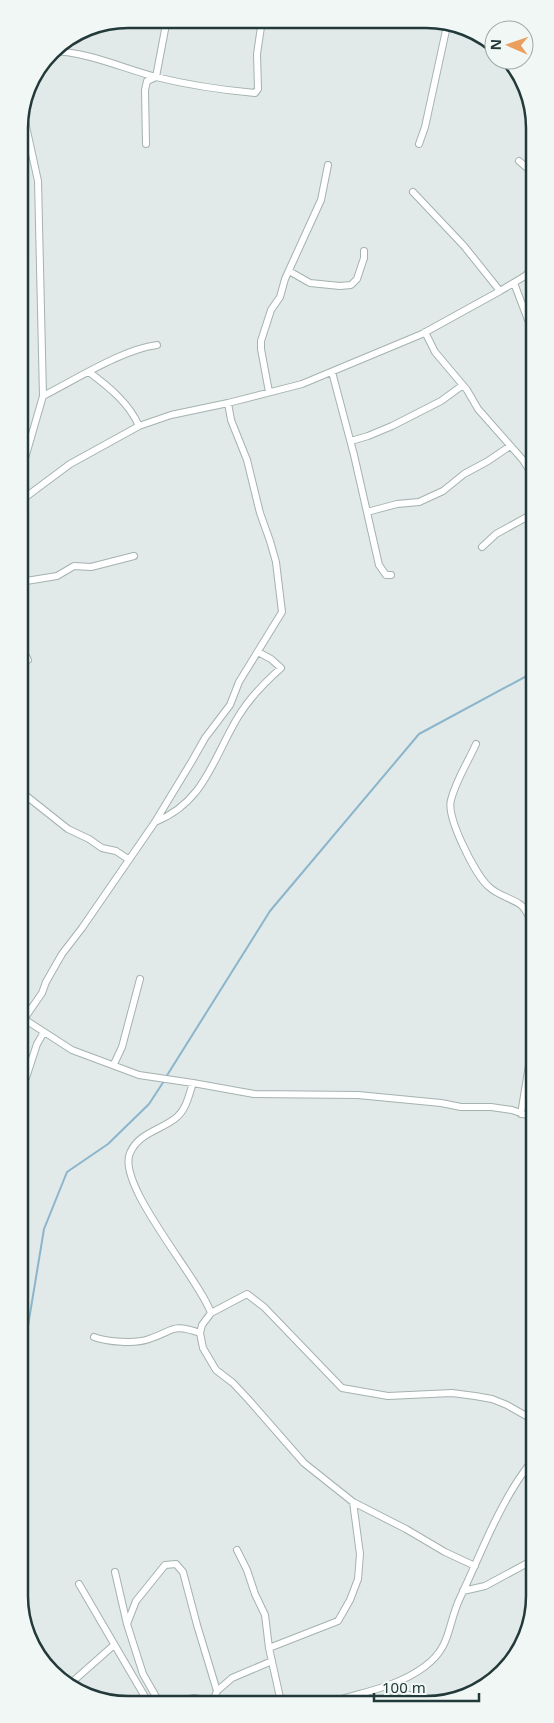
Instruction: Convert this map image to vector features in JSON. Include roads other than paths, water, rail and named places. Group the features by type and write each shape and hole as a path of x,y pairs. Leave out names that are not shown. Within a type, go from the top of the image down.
{"street":[{"path":"156,76 165,28"},
{"path":"61,52 80,54 182,82 255,93 258,89 257,54 261,28"},
{"path":"419,144 425,127 446,29"},
{"path":"146,144 145,90 147,81 156,76"},
{"path":"28,135 38,181 43,396 28,448"},
{"path":"519,161 526,167"},
{"path":"269,392 261,350 261,340 271,310 280,297 282,286 321,200 328,165"},
{"path":"412,192 464,246 500,291"},
{"path":"289,271 310,283 340,286 351,285 357,279 364,258 364,250"},
{"path":"28,496 70,464 140,426 170,415 228,403 302,384 425,332 526,275"},
{"path":"514,283 526,313"},
{"path":"425,332 435,352 464,386 478,409 526,466"},
{"path":"43,396 122,356 146,346 157,345"},
{"path":"89,372 106,385 133,412 140,426"},
{"path":"332,372 351,441 379,565 386,575 391,576"},
{"path":"351,441 392,426 441,401 464,386"},
{"path":"28,1009 42,993 62,954 155,822 204,738 230,705 239,682 282,612 278,570 260,513 247,460 232,420 228,403"},
{"path":"367,512 397,504 419,502 443,491 464,474 510,446"},
{"path":"482,547 496,534 526,517"},
{"path":"28,581 57,576 74,566 91,567 134,556"},
{"path":"155,822 170,816 197,791 211,770 230,729 251,697 281,668 271,659 258,652"},
{"path":"476,744 450,801 454,822 466,853 488,886 503,897 521,906 526,913"},
{"path":"28,797 68,829 89,839 102,848 116,851 128,860"},
{"path":"114,1064 122,1047 140,979"},
{"path":"28,1020 72,1050 114,1064 139,1075 193,1082 254,1094 358,1095 441,1103 461,1107 491,1107 512,1110 526,1116"},
{"path":"28,1073 44,1032"},
{"path":"193,1082 185,1106 178,1116 149,1132 135,1145 129,1155 129,1163 132,1181 139,1196 177,1258 196,1283 211,1313"},
{"path":"521,1114 526,1084"},
{"path":"475,1566 445,1552 406,1529 353,1502 304,1463 233,1383 216,1370 202,1348 200,1333 202,1325 211,1313 248,1294 264,1307 342,1388 388,1396 452,1392 500,1402 526,1417"},
{"path":"94,1337 101,1340 133,1342 147,1340 177,1328 200,1333"},
{"path":"355,1696 375,1691 406,1678 424,1667 439,1654 447,1639 457,1604 505,1502 526,1470"},
{"path":"269,1648 338,1621 350,1600 358,1579 360,1554 353,1502"},
{"path":"238,1550 247,1570 254,1594 265,1615 269,1648 280,1696"},
{"path":"127,1624 136,1602 165,1565 176,1564 183,1572 216,1691 215,1696"},
{"path":"463,1591 485,1586 526,1564"},
{"path":"115,1572 127,1624 143,1674 156,1696"},
{"path":"78,1584 144,1696"},
{"path":"74,1680 114,1645"},
{"path":"216,1691 232,1678 272,1661"}],"waterway":[{"path":"166,1077 270,911 419,734 526,676"},
{"path":"28,1326 44,1229 67,1172 108,1144 149,1104 164,1081"}]}
